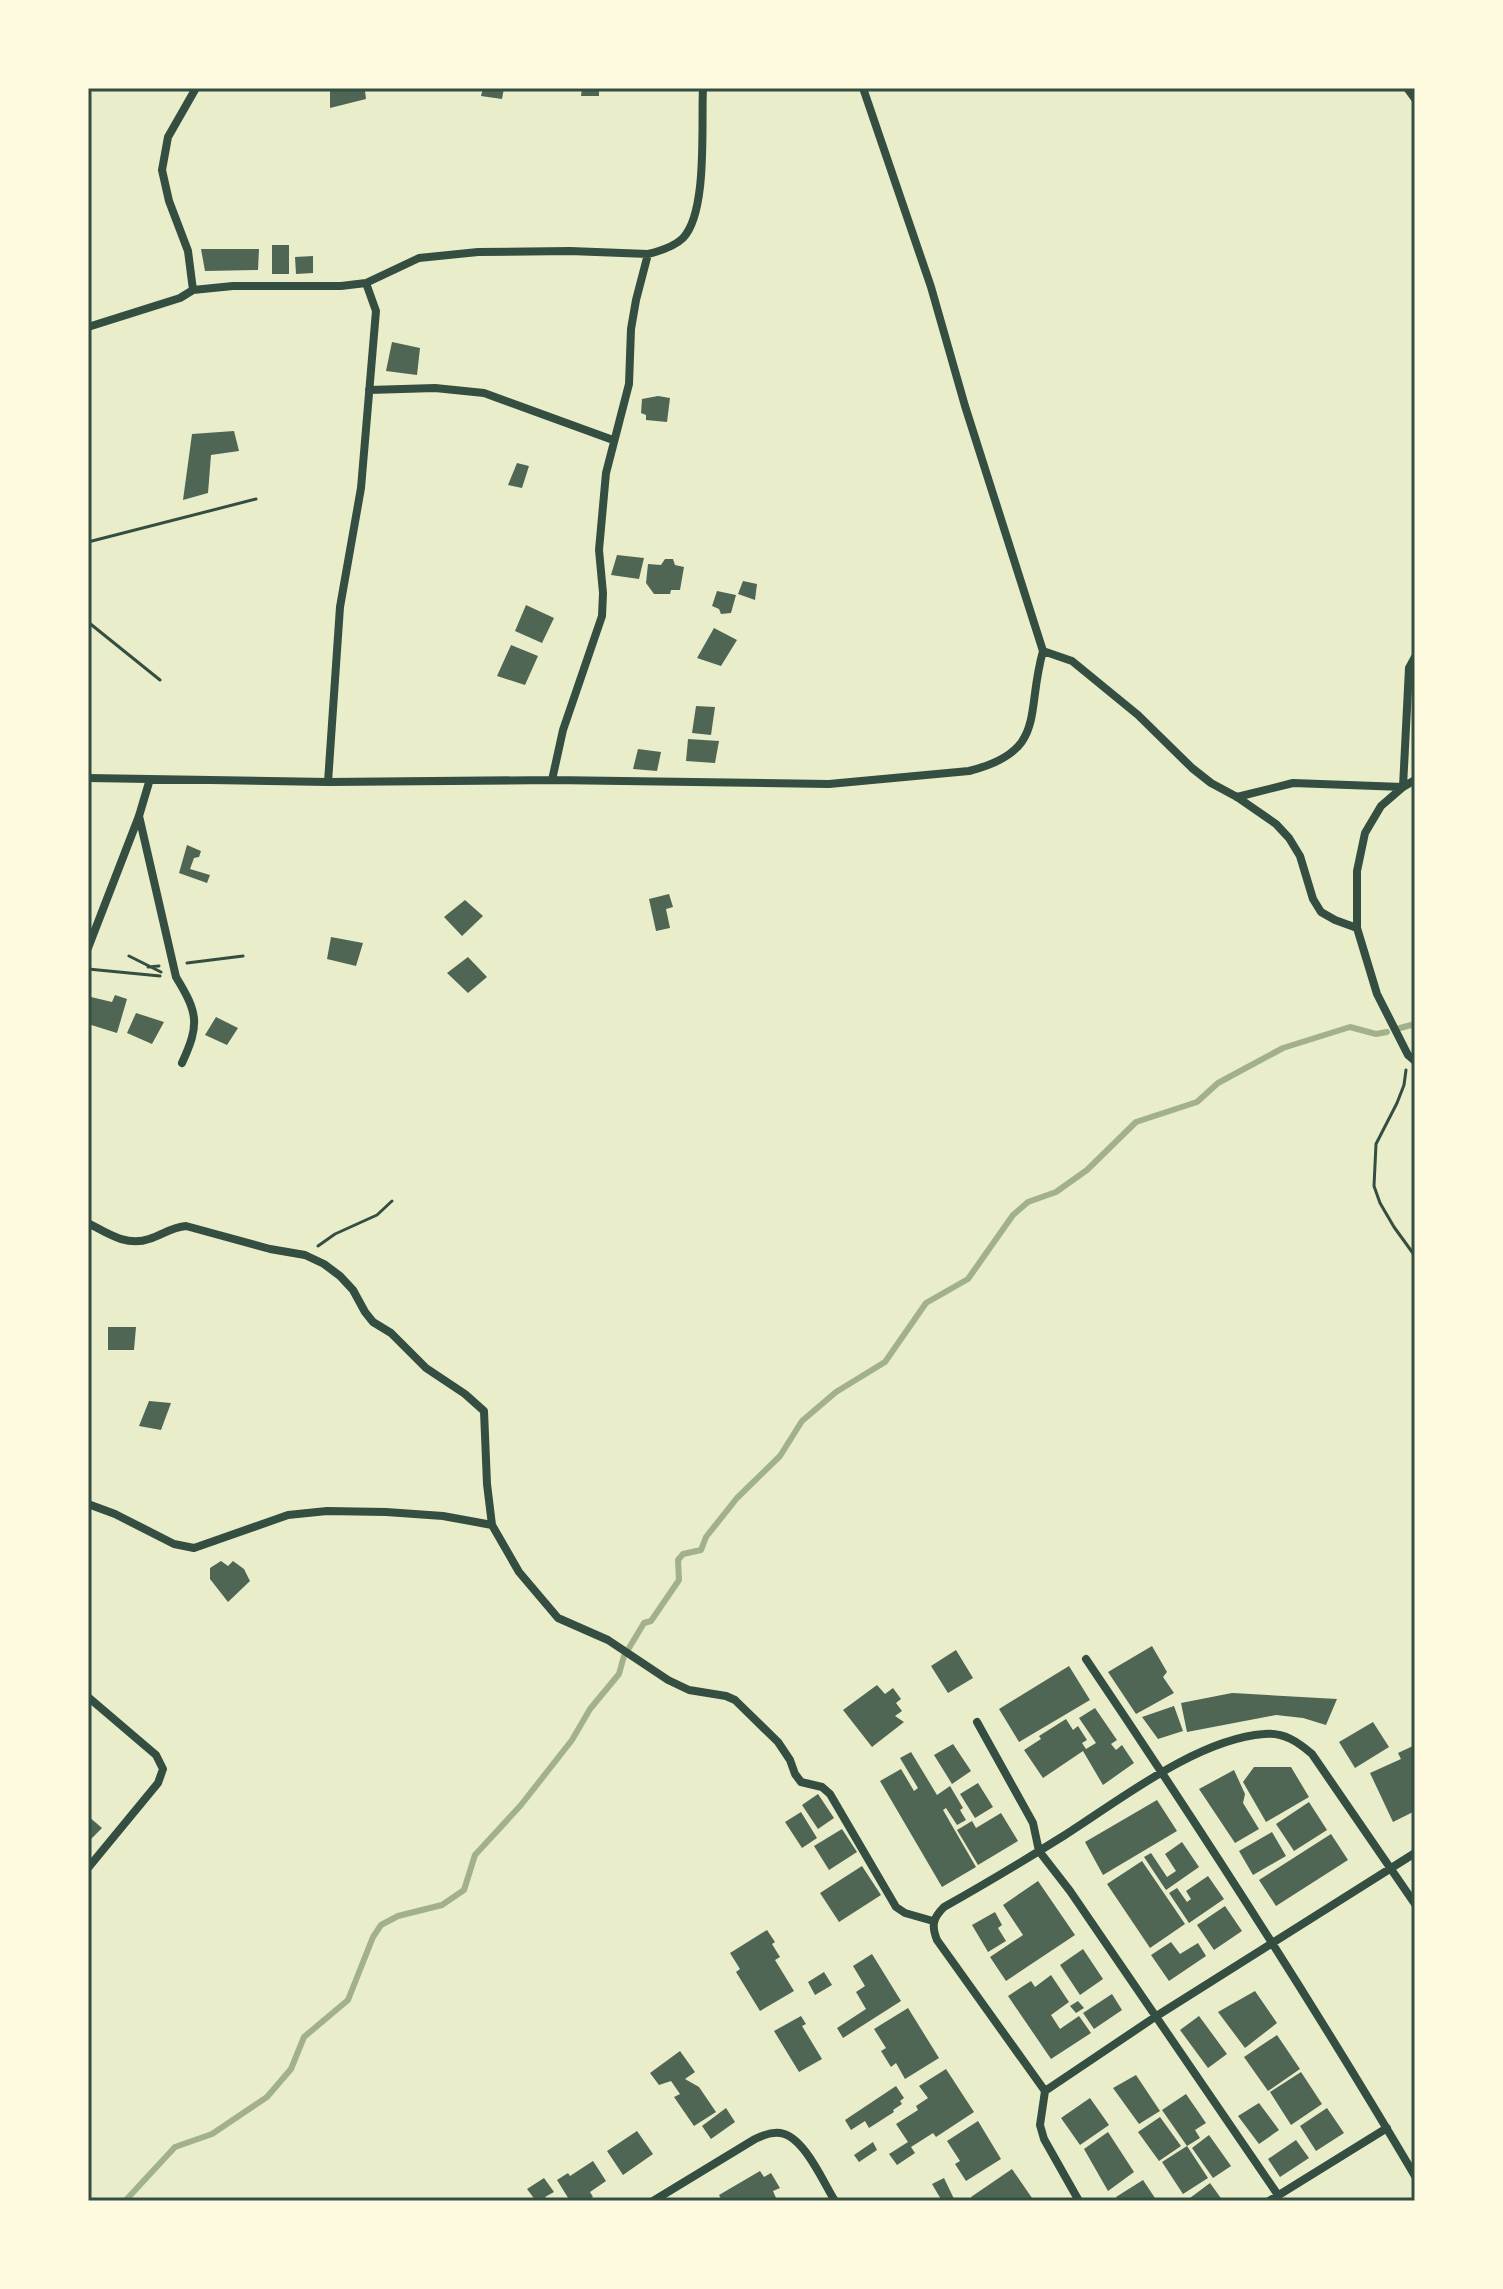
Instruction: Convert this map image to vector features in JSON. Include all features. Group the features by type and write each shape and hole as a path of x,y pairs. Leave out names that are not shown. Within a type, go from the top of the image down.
{"street":[{"path":"193,290 188,251 169,201 162,170 168,137 196,88"},
{"path":"88,327 180,298 193,290 366,283 419,258 478,252 648,254 674,244 692,224 700,189 703,88"},
{"path":"88,778 829,784 948,774 988,766 1020,747 1032,716 1043,651 965,406 931,287 863,88"},
{"path":"1407,88 1415,99"},
{"path":"552,780 563,730 602,616 599,550 606,473 629,384 631,329 648,254"},
{"path":"328,782 340,607 361,488 376,311 366,283"},
{"path":"369,390 435,388 484,393 613,440"},
{"path":"1043,651 1072,661 1138,715 1192,768 1276,824 1300,856 1313,899 1321,912 1357,928"},
{"path":"1403,787 1409,668 1415,657"},
{"path":"88,948 139,816 150,779"},
{"path":"1412,1058 1377,994 1357,928 1357,871 1365,833 1381,806 1415,780"},
{"path":"1237,797 1293,783 1403,787"},
{"path":"139,816 176,977 190,1000 194,1015 190,1045 182,1063"},
{"path":"88,1223 121,1240 145,1241 174,1227 186,1226 270,1249 305,1255 340,1276 353,1290 373,1322 391,1333 426,1368 484,1411 492,1525 519,1572 558,1618 608,1640 668,1680 689,1690 735,1700 778,1742 801,1782 822,1787 830,1794 896,1907 905,1913 933,1921"},
{"path":"88,1504 174,1544 194,1548 288,1515 327,1511 443,1516 492,1525"},
{"path":"1086,1659 1163,1772 1415,2176"},
{"path":"88,1697 156,1755 163,1769 158,1783 88,1868"},
{"path":"977,1722 1033,1823 1039,1851 1070,1891 1278,2195"},
{"path":"1079,2201 1044,2139 1040,2125 1045,2091 937,1940 933,1921 944,1907 1163,1772 1215,1746 1266,1733 1285,1736 1312,1754 1415,1904"},
{"path":"1045,2091 1155,2017 1415,1853"},
{"path":"1269,2201 1387,2128"},
{"path":"653,2201 755,2139 768,2133 781,2133 800,2144 835,2201"}],"path":[{"path":"88,542 256,499"},
{"path":"88,622 160,680"},
{"path":"129,956 176,977"},
{"path":"148,967 243,956"},
{"path":"88,969 176,977"},
{"path":"1412,1058 1404,1085 1376,1144 1374,1186 1394,1227 1415,1256"},
{"path":"305,1255 335,1234 377,1215 392,1201"}],"building":[{"path":"330,88 358,88 365,91 366,99 330,108"},
{"path":"483,88 504,88 502,99 481,96"},
{"path":"582,88 599,88 599,96 581,96"},
{"path":"272,245 289,245 289,274 272,274"},
{"path":"201,249 259,249 258,270 205,271"},
{"path":"313,256 313,273 296,274 295,257"},
{"path":"392,342 420,348 417,375 386,371"},
{"path":"658,396 670,398 667,422 646,420 646,415 641,413 642,399"},
{"path":"234,431 239,451 211,455 208,493 183,500 192,434"},
{"path":"517,463 529,466 522,488 508,485"},
{"path":"617,555 644,558 639,579 611,575"},
{"path":"665,559 673,559 675,565 684,567 680,590 671,590 670,594 654,594 646,583 648,564 661,565"},
{"path":"743,581 757,584 755,600 738,594"},
{"path":"717,591 736,595 731,613 721,614 719,609 712,606"},
{"path":"526,605 554,618 542,643 515,631"},
{"path":"714,628 737,640 721,666 697,658"},
{"path":"511,645 538,656 525,685 497,676"},
{"path":"696,706 715,707 711,735 692,733"},
{"path":"688,739 719,741 715,763 686,761"},
{"path":"638,749 661,752 657,771 633,769"},
{"path":"187,845 201,851 190,869 210,875 207,883 179,873"},
{"path":"669,894 673,907 666,909 670,928 656,931 649,899"},
{"path":"465,900 483,916 462,936 444,917"},
{"path":"331,937 363,943 356,966 327,959"},
{"path":"468,957 487,977 468,993 447,973"},
{"path":"115,995 127,999 117,1033 88,1024 91,997 112,1002"},
{"path":"136,1013 164,1022 152,1044 127,1033"},
{"path":"216,1017 238,1028 227,1045 205,1035"},
{"path":"108,1327 136,1327 134,1350 108,1350"},
{"path":"149,1401 171,1403 161,1430 139,1426"},
{"path":"221,1561 228,1566 233,1561 244,1569 250,1581 228,1602 210,1579 210,1568"},
{"path":"1152,1646 1167,1672 1163,1677 1174,1693 1136,1714 1108,1672"},
{"path":"956,1650 973,1678 948,1693 931,1666"},
{"path":"1069,1666 1090,1700 1019,1742 999,1709"},
{"path":"877,1685 885,1694 893,1688 901,1699 896,1703 902,1711 895,1716 904,1722 872,1747 843,1710"},
{"path":"1232,1693 1337,1699 1326,1725 1276,1715 1187,1732 1181,1703"},
{"path":"1174,1706 1183,1731 1158,1739 1142,1717"},
{"path":"1095,1708 1117,1740 1111,1744 1116,1750 1122,1745 1134,1763 1103,1785 1083,1751 1043,1778 1024,1750 1066,1719 1073,1730 1078,1726 1087,1740 1082,1743 1086,1749 1096,1743 1079,1718"},
{"path":"1373,1722 1389,1747 1355,1768 1339,1742"},
{"path":"953,1744 971,1771 952,1784 934,1755"},
{"path":"1415,1745 1415,1811 1393,1822 1370,1773 1401,1759 1398,1753"},
{"path":"911,1752 937,1795 950,1786 966,1820 957,1825 946,1808 943,1810 976,1867 942,1887 880,1781 901,1769 914,1791 918,1788 900,1758"},
{"path":"1254,1767 1291,1767 1309,1797 1266,1822 1243,1782"},
{"path":"1234,1770 1245,1794 1243,1803 1259,1829 1235,1843 1199,1789"},
{"path":"978,1783 993,1807 975,1818 960,1794"},
{"path":"818,1794 834,1818 818,1829 802,1805"},
{"path":"1157,1800 1177,1831 1103,1875 1085,1842"},
{"path":"1309,1802 1327,1830 1294,1851 1276,1824"},
{"path":"801,1812 817,1838 802,1848 785,1822"},
{"path":"1001,1813 1018,1841 978,1865 957,1830 972,1821 976,1828"},
{"path":"88,1816 102,1828 88,1842"},
{"path":"842,1829 857,1852 829,1870 814,1846"},
{"path":"1272,1832 1286,1856 1253,1875 1239,1851"},
{"path":"1331,1834 1348,1860 1276,1906 1259,1880"},
{"path":"1182,1842 1199,1867 1166,1890 1144,1857 1151,1853 1167,1877 1176,1871 1165,1854"},
{"path":"1142,1861 1185,1924 1150,1948 1107,1884"},
{"path":"862,1866 881,1895 839,1922 820,1893"},
{"path":"1208,1876 1224,1899 1189,1923 1169,1893 1177,1888 1187,1902 1191,1899 1186,1891"},
{"path":"1038,1881 1075,1935 1006,1981 990,1957 1023,1935 1003,1905"},
{"path":"1225,1906 1242,1931 1214,1950 1197,1925"},
{"path":"995,1912 1002,1925 998,1928 1006,1941 988,1952 972,1925"},
{"path":"767,1930 780,1957 775,1960 794,1991 760,2011 736,1972 740,1969 730,1953"},
{"path":"1171,1942 1180,1954 1198,1943 1206,1956 1169,1981 1151,1955"},
{"path":"1083,1949 1103,1979 1080,1995 1060,1965"},
{"path":"872,1954 901,2001 843,2038 837,2028 866,2009 856,1992 865,1986 853,1966"},
{"path":"824,1972 832,1985 815,1995 808,1982"},
{"path":"1051,1975 1069,2002 1051,2015 1060,2029 1079,2016 1091,2033 1051,2059 1008,1996 1031,1981 1035,1987"},
{"path":"1255,1991 1277,2023 1245,2048 1218,2012"},
{"path":"1112,1994 1122,2010 1094,2029 1083,2013"},
{"path":"1078,2001 1084,2008 1076,2013 1070,2006"},
{"path":"908,2008 939,2058 905,2079 896,2063 891,2067 881,2051 886,2048 874,2029"},
{"path":"801,2016 806,2024 802,2026 822,2059 799,2072 774,2031"},
{"path":"1199,2016 1227,2054 1208,2068 1180,2030"},
{"path":"1277,2035 1300,2069 1268,2091 1244,2057"},
{"path":"680,2051 695,2072 685,2079 699,2087 716,2112 694,2126 674,2097 680,2094 671,2081 659,2085 650,2073"},
{"path":"946,2069 974,2112 936,2137 933,2133 911,2147 915,2153 897,2165 889,2154 908,2142 896,2124 918,2110 916,2106 928,2098 919,2086"},
{"path":"1301,2072 1322,2104 1291,2125 1270,2092"},
{"path":"1136,2075 1160,2111 1139,2124 1113,2088"},
{"path":"896,2086 904,2098 894,2112 869,2128 865,2121 851,2130 845,2120"},
{"path":"1186,2094 1206,2123 1195,2130 1200,2138 1187,2146 1162,2110"},
{"path":"1090,2098 1109,2125 1080,2145 1061,2118"},
{"path":"1259,2103 1279,2130 1259,2144 1238,2116"},
{"path":"726,2108 735,2122 711,2139 702,2126"},
{"path":"1327,2108 1344,2133 1316,2151 1300,2126"},
{"path":"1160,2117 1181,2146 1159,2161 1138,2132"},
{"path":"978,2121 1001,2159 966,2181 955,2164 960,2161 947,2141"},
{"path":"637,2131 653,2154 623,2175 607,2151"},
{"path":"1108,2132 1134,2172 1108,2191 1084,2149"},
{"path":"1209,2135 1231,2166 1213,2178 1192,2148"},
{"path":"1296,2140 1309,2158 1280,2177 1268,2159"},
{"path":"873,2142 877,2150 859,2162 854,2155"},
{"path":"1187,2146 1208,2178 1183,2194 1162,2162"},
{"path":"593,2161 606,2181 590,2192 593,2197 586,2201 570,2201 557,2180 568,2173 570,2176"},
{"path":"1012,2169 1032,2198 1029,2201 974,2201 971,2197"},
{"path":"760,2171 764,2177 771,2173 780,2188 773,2191 776,2198 771,2201 722,2201 719,2195"},
{"path":"544,2178 554,2192 545,2197 548,2201 536,2201 527,2189"},
{"path":"944,2178 955,2201 942,2201 932,2184"},
{"path":"1143,2180 1157,2201 1119,2201 1116,2197"},
{"path":"1210,2183 1223,2201 1193,2201 1190,2198"}],"waterway":[{"path":"1400,1028 1415,1024"},
{"path":"629,1648 644,1623 651,1621 679,1580 678,1560 683,1554 701,1550 706,1537 737,1498 780,1456 802,1421 836,1392 885,1362 926,1303 968,1279 1013,1215 1028,1202 1056,1192 1087,1170 1136,1122 1197,1102 1218,1083 1283,1048 1350,1027 1376,1034 1387,1032"},
{"path":"125,2201 175,2147 212,2134 267,2097 291,2069 304,2037 348,2000 373,1937 381,1925 398,1916 442,1905 464,1890 475,1855 521,1805 572,1740 590,1709 619,1674 624,1656"}]}
